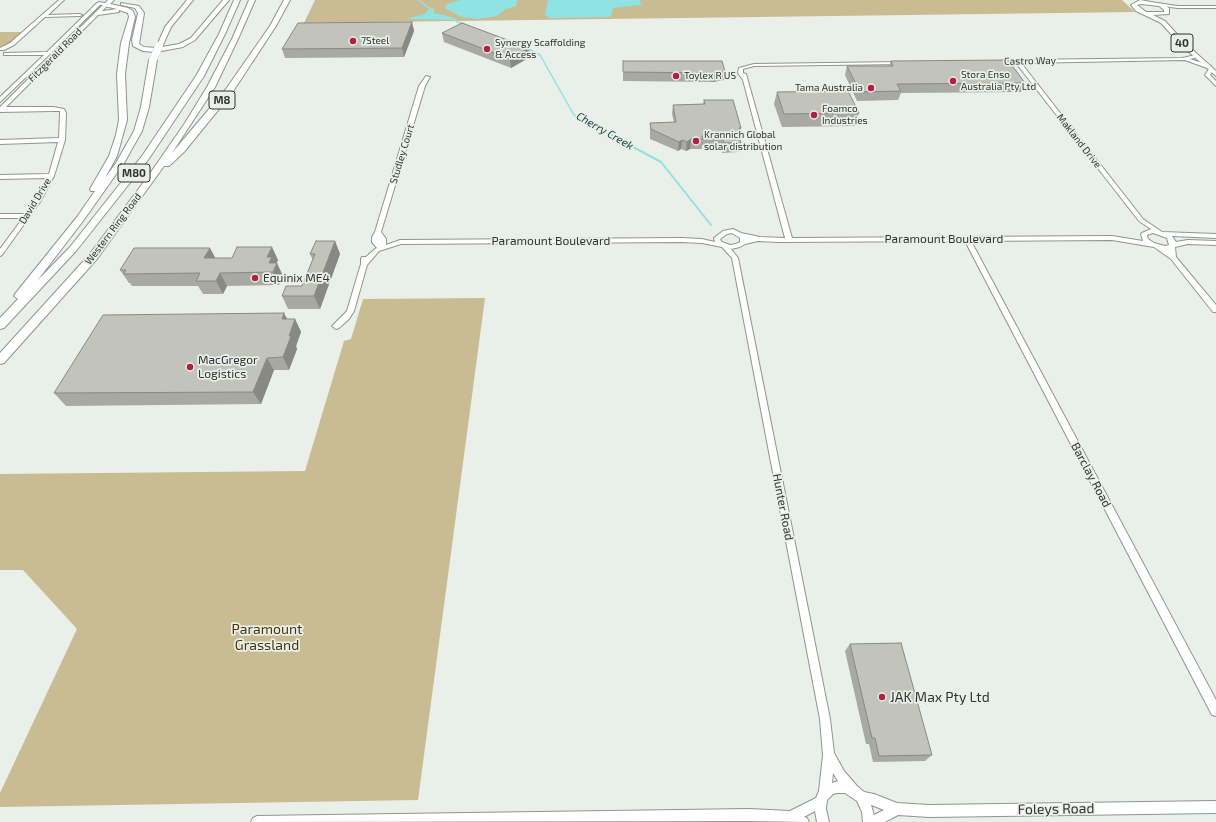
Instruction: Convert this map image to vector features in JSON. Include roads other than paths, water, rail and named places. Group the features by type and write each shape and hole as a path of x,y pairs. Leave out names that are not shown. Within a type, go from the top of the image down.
{"highway":[{"path":"0,321 86,211 120,163 138,131 145,107 153,60 158,46 168,27 190,0"},
{"path":"105,3 121,2 134,6 140,10 141,15 135,40 136,45 143,49 156,50 181,46 193,39 226,0"},
{"name":"Western Ring Road","path":"0,325 73,249 145,158 200,76 222,34 237,0"},
{"name":"Western Ring Road","path":"0,360 93,257 152,177 189,123 211,87 229,52 252,0"},
{"name":"M8","path":"152,177 181,150 229,91 254,57 287,0"},
{"path":"86,211 88,200 113,156 123,120 120,74 125,42 132,17 131,12 105,3"},
{"path":"98,13 111,11 123,12 127,16 129,26"}],"main road":[{"name":"40","path":"1146,0 1164,7 1182,34 1216,65"},
{"name":"40","path":"1155,3 1133,2 1134,6 1138,10 1163,22 1212,70"},
{"path":"1147,14 1158,15 1167,13"}],"street":[{"path":"2,52 11,47 62,0"},
{"name":"Fitzgerald Road","path":"0,110 98,13 105,3"},
{"name":"Fitzgerald Road","path":"0,100 49,52 105,3"},
{"path":"1155,3 1178,6 1216,7"},
{"path":"1167,13 1216,11"},
{"path":"45,16 80,15"},
{"path":"11,47 49,52"},
{"path":"2,52 58,52"},
{"name":"Castro Way","path":"993,62 1182,59 1196,56"},
{"name":"Castro Way","path":"1182,59 1198,62 1212,70"},
{"name":"Makland Drive","path":"1017,62 1141,220 1172,240 1172,245"},
{"path":"789,240 745,78 746,70 750,67 758,65 907,63"},
{"path":"1212,70 1207,75 1216,84"},
{"name":"Studley Court","path":"381,245 374,240 378,232 422,86 428,77"},
{"name":"David Drive","path":"0,110 53,109 62,110 63,113 61,146 51,176 37,202 0,254"},
{"path":"0,142 62,140"},
{"path":"0,177 51,176"},
{"path":"0,216 27,216"},
{"name":"Makland Drive","path":"1141,220 1145,240 1154,245"},
{"name":"Paramount Boulevard","path":"702,241 729,231 760,239 789,240 1112,238 1127,239 1154,245"},
{"name":"Paramount Boulevard","path":"1127,239 1150,231 1160,232"},
{"path":"1160,232 1185,236 1216,236"},
{"name":"Hunter Road","path":"718,235 718,240 735,258 824,711 829,755 820,809 823,822"},
{"path":"735,258 744,239 741,235"},
{"name":"Paramount Boulevard","path":"381,245 400,242 702,241 734,247 760,239"},
{"name":"Barclay Road","path":"967,239 1216,711"},
{"path":"1154,245 1165,248 1188,242 1216,243"},
{"path":"336,326 350,311 364,264 381,245"},
{"path":"1154,245 1174,257 1216,310"},
{"path":"1172,245 1174,257"},
{"name":"Hunter Road","path":"829,755 840,775 857,794 868,811 869,822"},
{"name":"Foleys Road","path":"823,797 830,788 837,786 845,787 857,794 897,810 929,811 1216,806"},
{"path":"791,817 823,797"},
{"name":"Foleys Road","path":"874,822 897,810"},
{"path":"257,822 748,815 791,817 803,822"}],"water":[{"path":"460,0 517,0 516,6 506,9 497,16 478,19 462,17 445,8 447,4"},
{"path":"548,0 640,0 641,5 613,8 611,16 608,17 550,18 545,15"},
{"path":"434,8 434,13 458,20 407,19 424,14 430,9"}],"waterway":[{"name":"Cherry Creek","path":"419,0 432,11"},
{"name":"Cherry Creek","path":"454,20 464,25"},
{"name":"Cherry Creek","path":"527,48 540,55 574,115 613,136"},
{"name":"Cherry Creek","path":"611,135 661,162 711,225"}],"place":[{"name":"7Steel","path":"353,41"},
{"name":"Synergy Scaffolding & Access","path":"487,49"},
{"name":"Toylex R US","path":"676,76"},
{"name":"Stora Enso Australia Pty Ltd","path":"953,81"},
{"name":"Tama Australia","path":"871,88"},
{"name":"Foamco Industries","path":"814,115"},
{"name":"Krannich Global solar distribution","path":"696,141"},
{"name":"Equinix ME4","path":"255,278"},
{"name":"MacGregor Logistics","path":"190,367"},
{"name":"JAK Max Pty Ltd","path":"882,697"}],"park label":[{"name":"Paramount Grassland","path":"267,638"}]}
